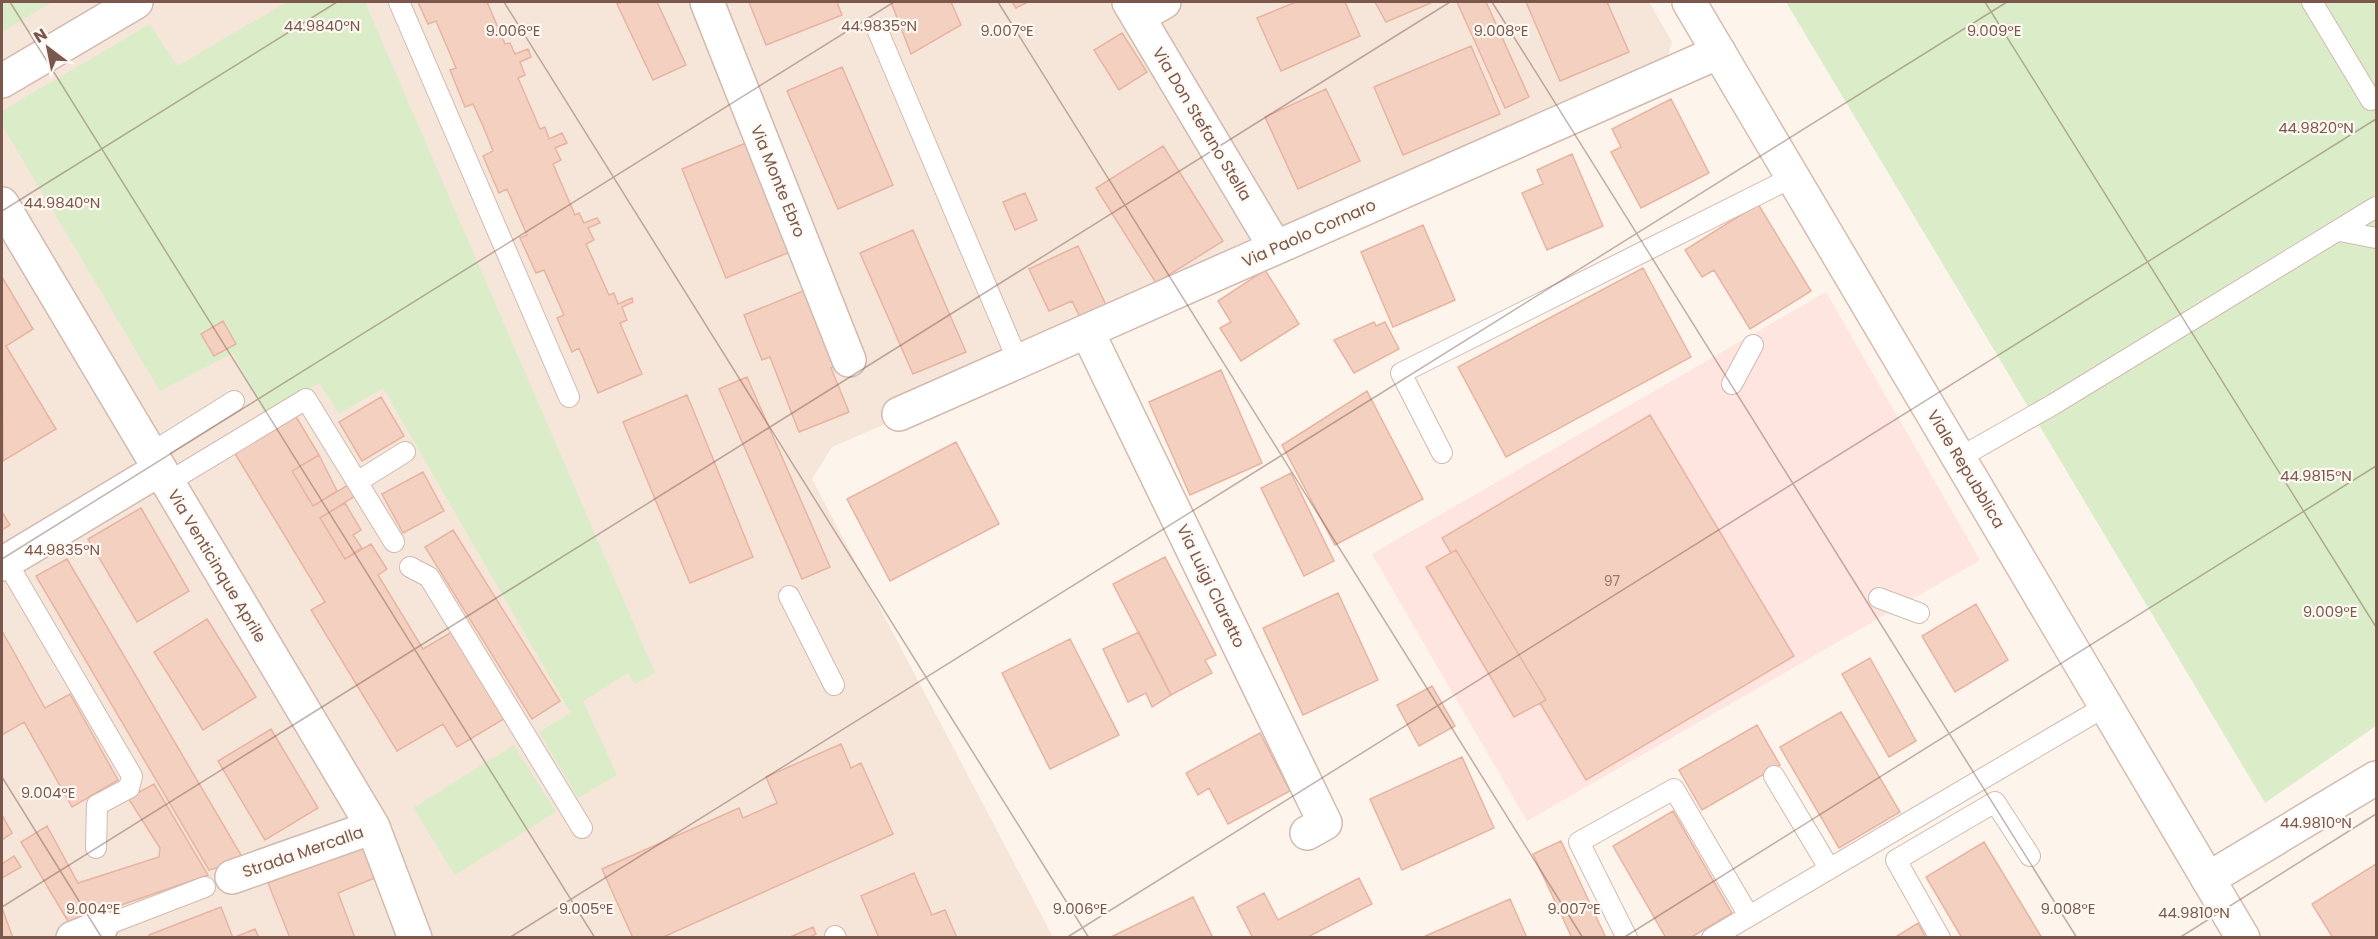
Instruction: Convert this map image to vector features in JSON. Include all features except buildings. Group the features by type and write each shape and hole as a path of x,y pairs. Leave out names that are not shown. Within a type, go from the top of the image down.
{"street":[{"path":"2,81 136,2"},
{"name":"Via Monte Ebro","path":"707,2 849,360"},
{"name":"Viale Repubblica","path":"1689,2 2243,938"},
{"name":"Via Don Stefano Stella","path":"1144,7 1275,247"},
{"name":"Via Paolo Cornaro","path":"899,414 1719,52"},
{"name":"Via Venticinque Aprile","path":"2,204 373,827 415,938"},
{"name":"Via Luigi Claretto","path":"1087,331 1325,823 1307,833"},
{"path":"4,562 159,468"},
{"path":"2208,879 2376,778"},
{"name":"Strada Mercalla","path":"219,882 373,827"}],"lane":[{"path":"399,2 568,397"},
{"path":"2312,2 2371,100"},
{"path":"877,28 1018,360"},
{"path":"1442,453 1401,373 1793,177"},
{"path":"1959,458 2054,405 2376,207"},
{"path":"2340,231 2376,238"},
{"path":"1732,384 1753,345"},
{"path":"159,468 306,399 394,542"},
{"path":"159,468 234,401"},
{"path":"357,482 405,452"},
{"path":"4,562 132,776 129,788 97,805 96,848"},
{"path":"410,567 429,577 582,828"},
{"path":"789,596 834,685"},
{"path":"1879,598 1919,613"},
{"path":"1712,938 2106,706"},
{"path":"1773,776 1829,868"},
{"path":"1627,938 1579,842 1674,789 1749,916"},
{"path":"1940,938 1896,860 1995,802 2030,856"},
{"name":"Strada Mercalla","path":"87,932 219,882"}],"shaded area":[{"path":"2,2 1649,2 1672,42 1658,87 832,447 812,479 1053,937 2,938"},
{"path":"1826,292 1980,560 1527,821 1372,554"}],"green space":[{"path":"2,2 52,2 2,32"},
{"path":"287,2 365,2 655,673 635,684 628,673 583,701 617,775 578,798 539,732 572,712 383,388 339,414 319,383 266,416 233,353 160,391 2,125 2,111 150,24 177,66"},
{"path":"1786,2 2376,2 2376,726 2265,803"},
{"path":"514,745 556,812 455,875 413,808"}]}
